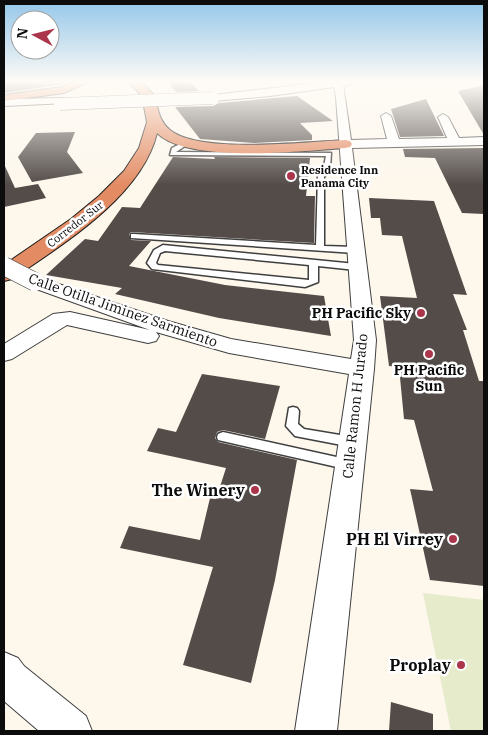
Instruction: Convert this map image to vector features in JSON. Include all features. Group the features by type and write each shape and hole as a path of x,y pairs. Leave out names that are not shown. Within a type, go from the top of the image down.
{"highway":[{"path":"145,116 172,138 186,143 227,148 301,146 341,153"},
{"name":"Corredor Sur","path":"4,274 59,238 99,207 126,178 142,154 150,136 145,116"},
{"name":"Corredor Sur","path":"4,259 41,235 81,204 107,178 120,159"}],"street":[{"name":"Calle Ramon H Jurado","path":"316,731 365,340 356,258 341,153 341,116"},
{"path":"386,116 394,143"},
{"path":"443,117 455,142"},
{"path":"341,153 394,143 484,141"},
{"name":"Calle Otilla Jiminez Sarmiento","path":"4,266 35,282 160,326 229,346 362,369"},
{"path":"4,354 61,319 70,318 160,339 229,346"},
{"path":"4,672 10,680 71,731"}],"lane":[{"path":"186,143 171,152 186,155 341,153"},
{"path":"320,248 321,175 341,153"},
{"path":"134,236 320,248 356,258"},
{"path":"314,262 312,282 305,284 156,267 150,263 157,252 163,248 314,262 356,258"},
{"path":"293,410 292,426 300,433 351,453"},
{"path":"223,437 351,453"}],"green space":[{"name":"Proplay","path":"423,593 484,600 484,731 451,731"}],"building":[{"path":"182,116 326,116 333,121 300,123 312,135 312,140 254,143 200,139"},
{"path":"393,116 434,116 444,136 400,137"},
{"path":"473,116 484,116 484,135"},
{"path":"75,132 67,152 83,173 32,182 18,157 36,133"},
{"path":"484,148 484,214 462,213 435,158 405,157 403,149"},
{"path":"173,157 215,159 214,157 310,158 306,196 315,196 314,243 131,232 129,234 131,240 151,241 129,266 225,285 324,296 331,336 219,318 115,294 122,288 46,275 85,239 98,241 122,207 140,208"},
{"path":"4,164 15,188 38,184 46,198 4,207"},
{"path":"369,198 434,201 467,295 453,294 467,330 463,330 479,381 484,381 484,586 430,580 410,489 433,491 414,420 404,419 399,367 389,366 380,296 417,298 402,236 382,235 380,218 371,218"},
{"path":"202,374 280,386 265,439 223,430 217,432 215,438 218,442 297,460 275,580 251,683 183,665 213,567 120,548 129,526 200,540 210,498 216,499 226,468 147,451 158,428 176,432"},
{"path":"391,702 433,714 433,731 389,731"}],"place":[{"name":"Residence Inn Panama City","path":"291,176"},
{"name":"PH Pacific Sky","path":"421,313"},
{"name":"PH Pacific Sun","path":"429,354"},
{"name":"The Winery","path":"255,490"},
{"name":"PH El Virrey","path":"453,539"},
{"name":"Proplay","path":"461,665"}]}
